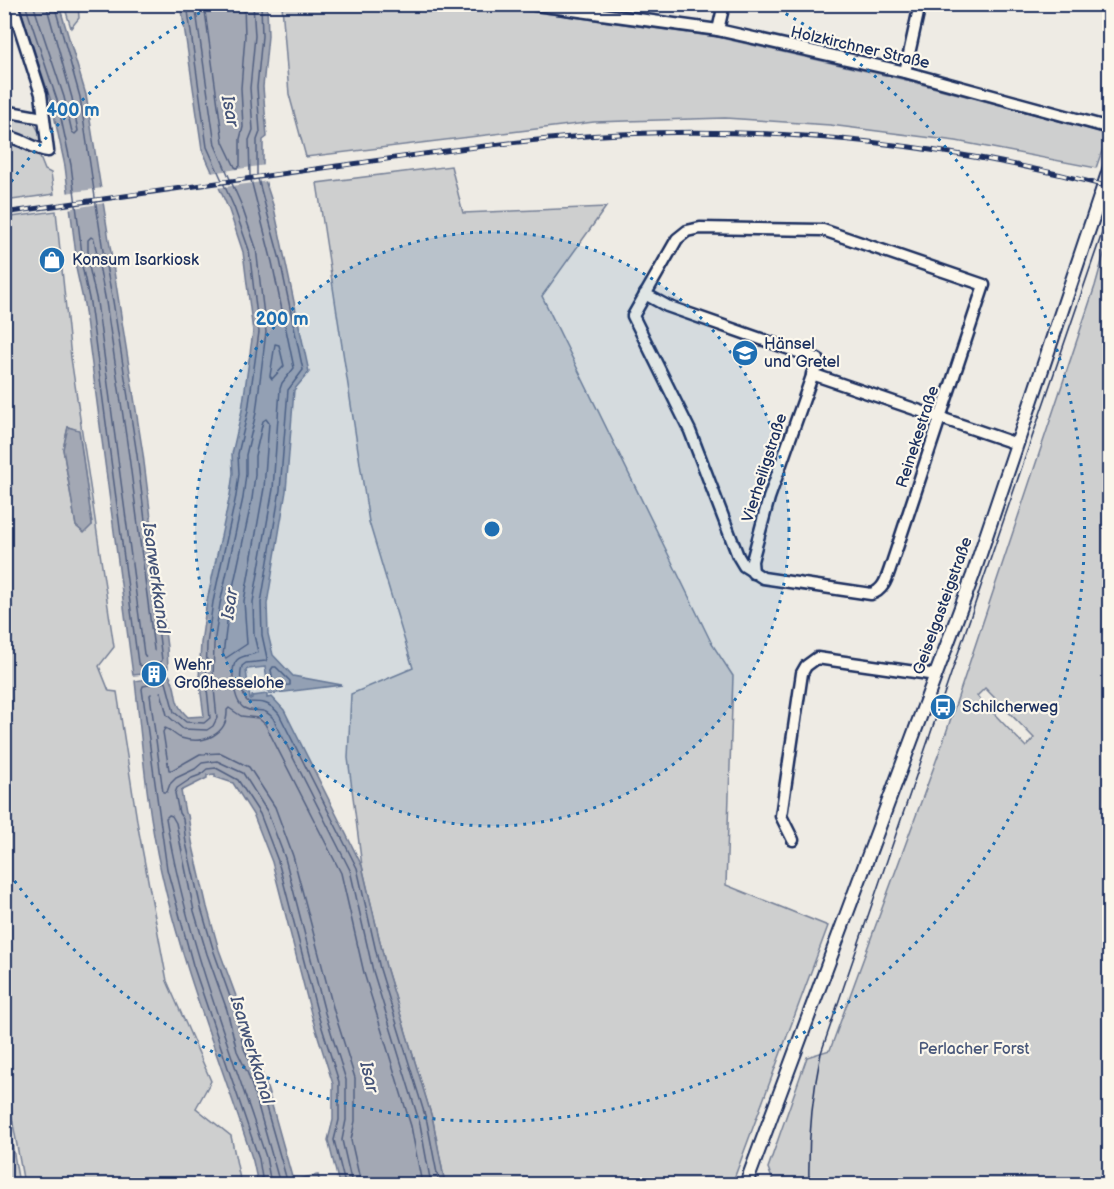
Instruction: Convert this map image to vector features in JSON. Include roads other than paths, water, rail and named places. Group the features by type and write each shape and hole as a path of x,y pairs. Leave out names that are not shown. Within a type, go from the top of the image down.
{"main road":[{"name":"Geiselgasteigstraße","path":"746,1185 974,575 1110,167"}],"street":[{"path":"4,136 17,138 43,150 41,94 12,4"},
{"name":"Holzkirchner Straße","path":"529,4 718,30 905,72 1110,128"},
{"path":"718,30 724,4"},
{"path":"905,72 920,4"},
{"path":"4,111 43,118"},
{"name":"Reinekestraße","path":"700,228 822,231 984,285 940,419 892,563 879,592 871,594 762,578 744,566 738,556 690,431 633,316 677,239 687,231 700,228"},
{"path":"645,294 667,306 818,359 812,374 1017,444"},
{"name":"Vierheiligstraße","path":"753,573 752,561 769,498 812,374"},
{"path":"793,840 781,816 802,673 806,666 817,658 936,675"}],"water":[{"path":"19,5 59,5 86,95 143,454 167,647 168,668 144,671 144,674 133,675 84,304 74,259 76,255 65,166 51,101"},
{"name":"Isar","path":"181,5 267,5 268,36 263,87 267,137 263,140 263,174 274,208 309,372 294,390 286,491 267,604 268,634 273,655 293,676 342,685 269,694 265,667 248,669 246,670 250,699 252,696 267,694 267,698 272,697 284,710 362,866 386,967 433,1121 445,1184 339,1184 328,1140 333,1120 333,1084 312,1017 272,862 254,816 233,783 215,777 215,774 207,775 207,778 181,791 185,813 188,815 192,842 219,950 240,1007 250,1048 268,1091 294,1184 258,1184 253,1161 180,945 161,871 148,800 135,681 169,675 182,711 188,717 204,716 199,679 201,643 207,601 230,495 233,473 232,454 242,410 253,332 243,252 229,210 202,149"},
{"path":"68,427 79,430 92,525 84,533 76,526 63,449"}],"waterway":[{"name":"Isarwerkkanal","path":"151,655 155,690"}],"tram line":[{"path":"809,1184 811,1118 821,1053 1110,210"}],"railway":[{"path":"4,213 479,147 585,136 682,132 806,136 867,142 990,160 1110,187"}],"place":[{"name":"Konsum Isarkiosk","path":"52,260"},
{"name":"Hänsel und Gretel","path":"745,353"},
{"name":"Wehr Großhesselohe","path":"154,674"},
{"name":"Schilcherweg","path":"943,707"}],"park label":[{"name":"Perlacher Forst","path":"974,1049"}]}
